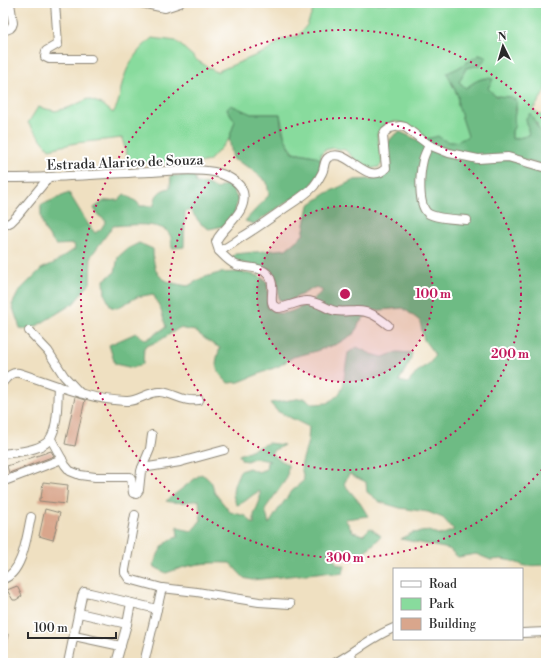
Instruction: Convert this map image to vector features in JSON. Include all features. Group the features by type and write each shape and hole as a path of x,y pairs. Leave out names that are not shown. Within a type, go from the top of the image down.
{"street":[{"path":"3,30 10,30 13,27 10,3"},
{"path":"55,3 58,44 46,50 45,57 49,59 91,59"},
{"path":"140,3 165,8 180,3"},
{"path":"388,325 376,315 368,312 361,310 341,312 334,311 313,302 304,301 286,307 277,308 272,302 271,280 265,272 260,269 235,264 229,261 219,251 255,229 307,192 321,176 325,161 329,156 342,156 368,172 381,172 386,168 383,136 385,132 394,126 404,127 429,145 455,155 478,159 508,157 546,168"},
{"path":"429,145 423,160 421,172 421,196 424,208 428,213 434,216 466,220"},
{"name":"Estrada Alarico de Souza","path":"3,178 113,173 194,171 215,172 227,177 241,187 244,202 241,210 218,238 216,242 219,251"},
{"path":"3,226 11,222 17,216 49,177"},
{"path":"29,331 48,351 64,376 81,394"},
{"path":"3,382 13,373 19,373 81,394 127,402 154,392 162,392 184,400 199,400"},
{"path":"3,454 34,448 43,445 50,439 54,429 58,386"},
{"path":"50,439 70,472 94,477 130,477 132,493 136,494 140,490 141,471 150,449 152,435"},
{"path":"142,468 180,462 224,450"},
{"path":"7,480 62,459"},
{"path":"135,515 125,570 125,573 129,579 162,588 220,595 258,602 290,604"},
{"path":"3,579 12,574 18,565 31,517"},
{"path":"144,663 162,588"},
{"path":"68,663 80,602 83,594 87,592 157,609"},
{"path":"116,663 127,624 131,603"},
{"path":"79,613 127,624"},
{"path":"335,663 352,654 378,635 393,628"},
{"path":"523,633 546,632"},
{"path":"74,636 121,646"},
{"path":"352,654 354,663"}],"green space":[{"path":"316,3 546,3 546,90 533,110 546,118 546,138 539,131 537,123 526,118 529,135 512,139 512,131 515,125 513,118 517,109 511,97 495,96 488,88 493,79 482,79 466,88 459,82 466,68 480,65 486,57 479,55 458,68 451,82 458,96 458,105 468,136 458,142 445,142 430,145 411,128 398,122 391,122 384,126 377,134 382,163 379,167 369,169 361,165 345,150 334,148 324,150 321,154 321,160 315,156 294,152 285,139 280,114 251,114 231,105 227,109 235,121 229,139 209,161 187,165 129,161 122,138 76,143 49,149 28,123 38,107 55,111 68,108 88,99 102,104 113,113 116,109 122,83 129,66 143,46 152,38 176,41 198,61 216,72 269,50 281,40 298,36 307,25"},
{"path":"479,55 487,57 480,65 466,68 459,82 466,88 485,78 493,79 488,88 495,96 511,97 517,101 512,139 529,135 526,118 530,113 546,138 546,166 509,156 478,158 430,145 427,139 438,136 446,141 453,142 468,136 458,105 458,96 447,73"},
{"path":"231,105 251,114 280,114 281,125 287,143 293,152 315,156 321,160 319,174 311,186 254,224 245,221 269,195 267,182 250,168 233,159 229,139 235,121 227,109"},
{"path":"400,132 449,154 508,159 546,169 546,565 525,566 502,559 491,560 476,554 458,557 449,549 401,539 412,533 429,531 441,535 454,530 443,518 428,512 400,508 380,502 367,492 366,482 349,474 344,484 360,503 368,516 345,519 353,532 363,535 370,528 381,536 352,561 346,552 331,554 337,564 345,566 343,573 336,574 326,572 252,580 244,578 230,563 198,564 166,573 153,566 162,547 169,541 178,537 177,526 182,529 192,531 201,520 199,500 178,503 166,501 201,474 212,483 214,492 230,512 246,516 254,525 254,515 260,500 260,491 237,505 233,496 236,479 240,471 249,468 258,472 266,469 267,462 270,461 254,458 247,461 242,460 239,455 268,443 284,445 274,450 271,454 288,465 287,478 265,509 269,524 292,491 304,480 301,466 308,441 309,427 277,411 270,403 303,398 314,404 328,403 339,394 343,387 348,353 357,347 371,354 383,357 397,352 412,353 410,361 399,381 408,383 419,370 430,363 435,355 424,340 420,321 403,308 370,311 359,323 355,333 337,344 293,357 279,366 239,382 228,383 218,371 216,363 220,348 195,331 179,328 159,341 144,347 143,364 133,368 115,364 109,345 136,333 146,340 166,327 160,307 153,294 137,297 117,308 111,307 105,295 104,280 115,272 118,257 127,249 139,243 153,249 153,258 157,272 165,280 188,286 202,278 219,273 240,272 259,276 267,282 267,307 278,313 290,312 296,309 323,291 316,287 289,301 279,300 277,280 270,269 237,262 231,258 235,254 286,249 303,235 309,205 327,193 354,180 371,179 388,172 388,144 394,135"},
{"path":"194,175 196,183 207,184 217,189 225,185 232,188 238,200 234,214 223,226 209,229 201,224 190,210 185,212 184,247 172,248 170,235 160,228 144,225 113,226 91,256 90,283 74,303 30,330 20,328 12,305 19,291 41,269 54,263 75,249 74,244 56,245 52,240 42,222 41,205 69,193 95,233 101,229 106,221 98,215 94,208 104,201 118,200 124,194 137,202 140,206 154,206 155,199 158,194 163,190 170,188 171,176"}],"building":[{"path":"75,397 85,400 75,446 65,444"},
{"path":"51,451 54,456 9,473 7,466"},
{"path":"43,482 68,485 66,504 39,501 39,498 41,498"},
{"path":"45,509 60,513 53,540 39,536"},
{"path":"17,586 22,596 16,600 13,600 7,590"},
{"path":"3,634 8,634 6,652 3,652"}]}
